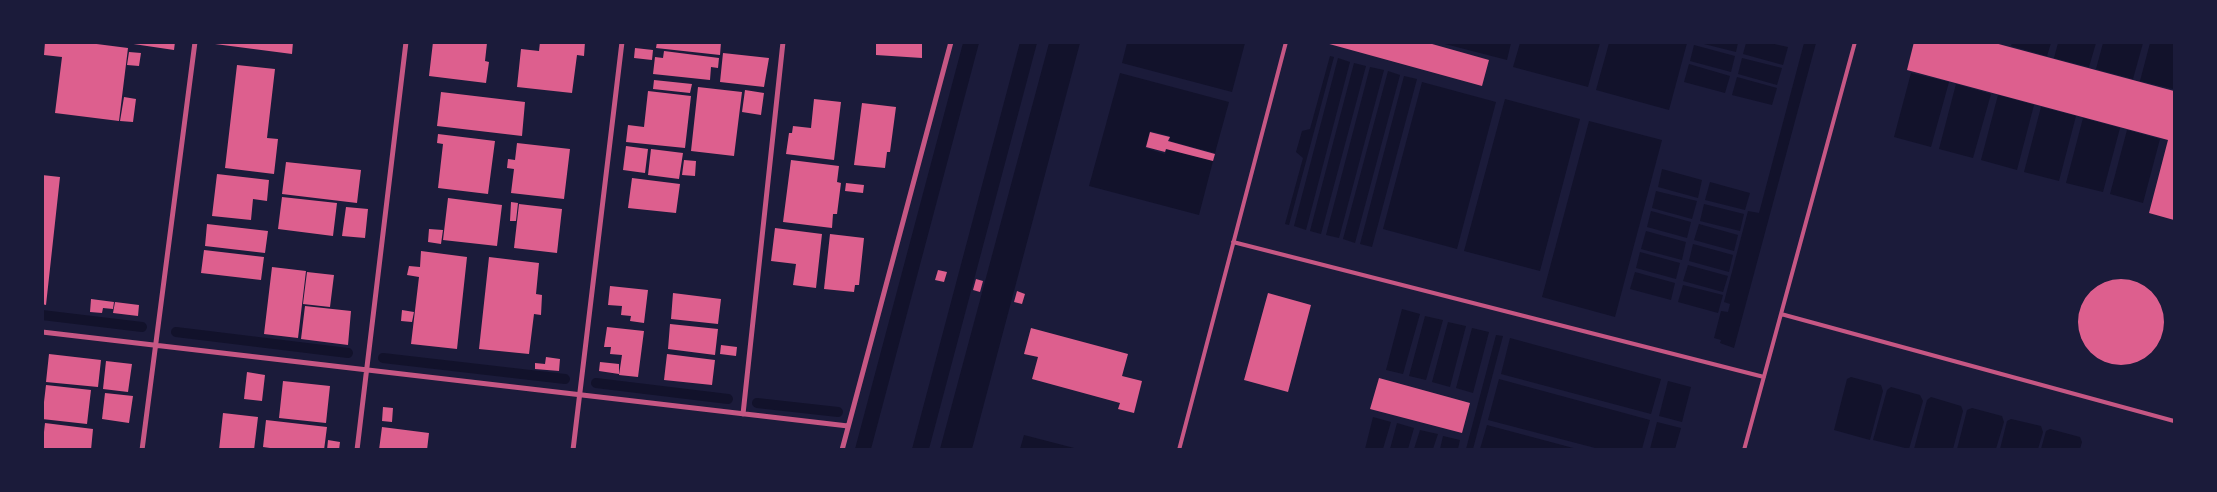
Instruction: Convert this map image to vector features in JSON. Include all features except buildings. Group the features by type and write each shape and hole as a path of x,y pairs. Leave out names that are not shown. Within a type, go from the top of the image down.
{"street":[{"path":"142,450 195,42"},
{"path":"357,450 406,42"},
{"path":"573,450 622,42"},
{"path":"743,414 783,42"},
{"path":"842,450 951,42"},
{"path":"42,332 848,426"}],"lane":[{"path":"1179,450 1286,42"},
{"path":"1744,450 1855,42"},
{"path":"1233,242 1764,377"},
{"path":"1781,314 2174,420"}],"shaded area":[{"path":"1020,42 1037,43 929,449 912,449"},
{"path":"1127,42 1245,43 1232,92 1122,63"},
{"path":"1511,42 1507,60 1441,43"},
{"path":"1738,42 1736,52 1700,43"},
{"path":"2012,42 2051,43 2047,56 2011,46"},
{"path":"963,43 979,43 871,449 855,449"},
{"path":"1049,43 1080,43 972,449 940,449"},
{"path":"1520,43 1600,43 1588,87 1513,67"},
{"path":"1609,43 1687,43 1669,110 1596,90"},
{"path":"1746,43 1770,43 1788,47 1783,65 1743,54"},
{"path":"1804,43 1816,43 1734,348 1720,343 1721,340 1714,338 1721,311 1728,312 1730,304 1724,302 1748,211 1759,213"},
{"path":"2058,43 2096,43 2089,67 2054,58"},
{"path":"2103,43 2143,43 2133,79 2096,69"},
{"path":"2150,43 2174,43 2173,89 2140,81"},
{"path":"1694,45 1735,56 1731,72 1690,61"},
{"path":"1330,56 1334,57 1289,225 1285,224 1303,158 1296,152 1302,131 1310,129"},
{"path":"1338,58 1350,62 1306,230 1294,226"},
{"path":"1742,58 1782,68 1777,85 1738,74"},
{"path":"1354,63 1366,66 1321,234 1310,231"},
{"path":"1689,64 1730,76 1725,93 1684,82"},
{"path":"1370,67 1384,70 1339,238 1326,235"},
{"path":"1388,71 1400,75 1355,243 1343,239"},
{"path":"1120,73 1229,102 1215,153 1170,141 1170,136 1150,131 1145,148 1165,154 1167,149 1213,161 1199,215 1089,186"},
{"path":"1911,73 1949,82 1931,147 1894,137"},
{"path":"1404,76 1417,79 1372,247 1360,244"},
{"path":"1737,77 1777,88 1772,105 1732,95"},
{"path":"1422,82 1496,102 1457,249 1383,229"},
{"path":"1956,84 1991,94 1973,158 1939,149"},
{"path":"1998,95 2034,105 2017,170 1981,160"},
{"path":"1505,99 1580,119 1540,271 1464,251"},
{"path":"2041,107 2076,116 2059,181 2024,172"},
{"path":"2083,118 2120,128 2103,192 2066,183"},
{"path":"1589,121 1662,140 1615,317 1542,297"},
{"path":"2127,130 2160,139 2143,203 2110,194"},
{"path":"1662,169 1702,180 1698,198 1658,187"},
{"path":"1710,182 1750,193 1745,210 1705,200"},
{"path":"1656,191 1697,201 1692,219 1652,208"},
{"path":"1704,204 1744,214 1740,231 1700,221"},
{"path":"1651,211 1691,222 1687,238 1647,227"},
{"path":"1699,224 1738,235 1734,251 1694,240"},
{"path":"1646,231 1686,242 1682,260 1641,249"},
{"path":"1693,244 1733,255 1729,272 1689,261"},
{"path":"1640,252 1680,263 1676,279 1636,268"},
{"path":"1688,265 1728,276 1723,292 1683,281"},
{"path":"1635,272 1675,283 1671,300 1630,289"},
{"path":"1683,285 1723,295 1718,313 1678,302"},
{"path":"1402,309 1420,314 1403,374 1386,370"},
{"path":"1425,316 1443,320 1426,380 1409,376"},
{"path":"1448,322 1466,326 1450,387 1432,382"},
{"path":"1472,328 1489,332 1473,393 1456,388"},
{"path":"1496,335 1503,336 1473,449 1466,449"},
{"path":"1510,338 1661,379 1651,414 1501,374"},
{"path":"1851,377 1881,385 1883,391 1870,440 1834,430 1847,379"},
{"path":"1499,379 1650,420 1642,449 1599,449 1488,420"},
{"path":"1668,381 1691,387 1682,422 1659,416"},
{"path":"1891,387 1920,395 1923,401 1909,449 1873,440 1887,390"},
{"path":"1931,397 1961,406 1963,411 1953,449 1914,449 1927,400"},
{"path":"1972,408 2002,416 2004,422 1996,449 1957,449 1967,410"},
{"path":"1373,417 1391,422 1383,449 1365,449"},
{"path":"2011,419 2041,426 2043,432 2038,449 2000,449 2007,421"},
{"path":"1657,422 1681,428 1675,449 1650,449"},
{"path":"1397,423 1414,428 1408,449 1390,449"},
{"path":"1487,425 1577,449 1480,449"},
{"path":"2050,429 2080,437 2082,442 2080,449 2041,449 2046,431"},
{"path":"1420,430 1438,434 1433,449 1414,449"},
{"path":"1024,435 1078,449 1020,449"},
{"path":"1443,436 1460,440 1458,449 1440,449"}],"waterway":[{"path":"42,315 142,327"},
{"path":"176,332 348,353"},
{"path":"383,358 565,379"},
{"path":"596,383 728,399"},
{"path":"757,403 838,412"}]}
